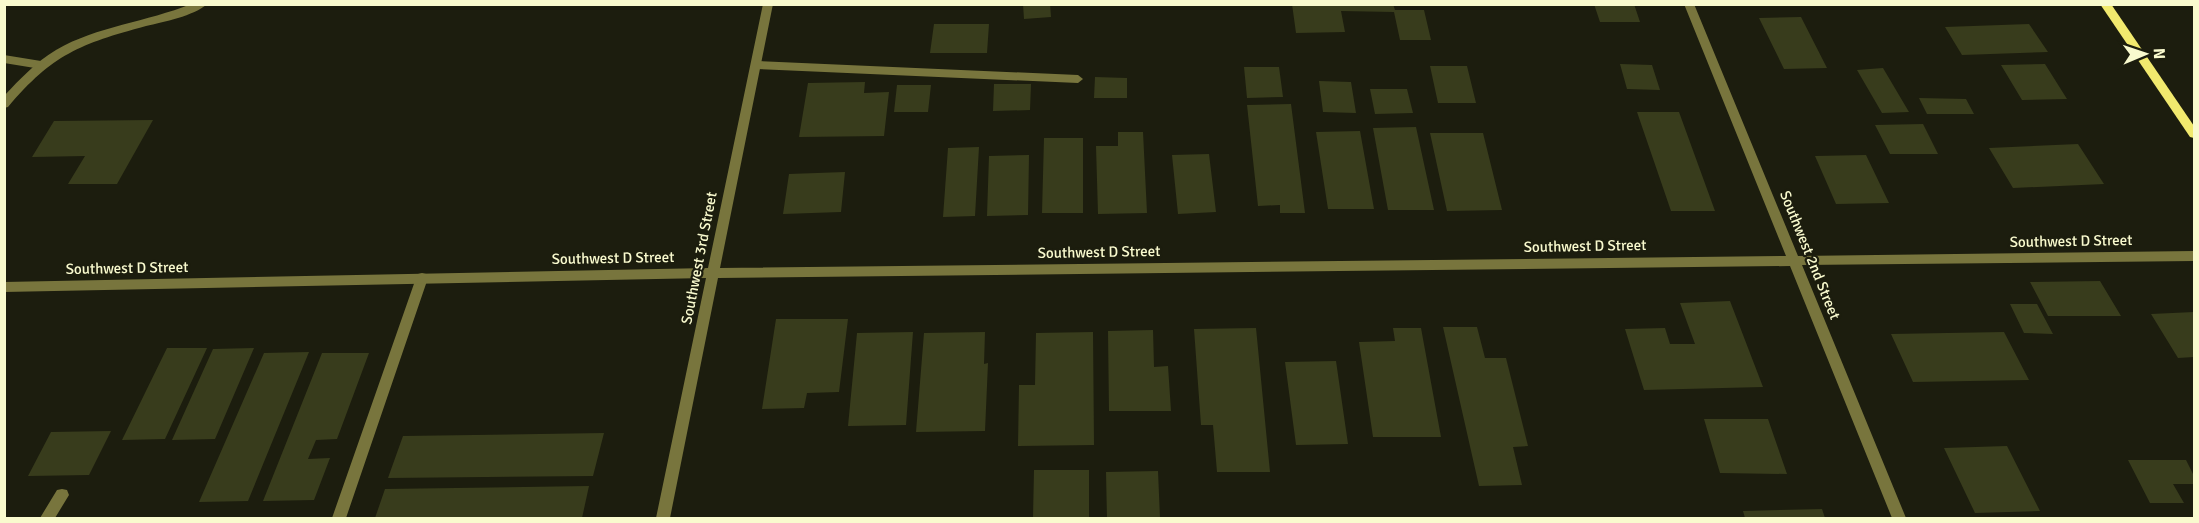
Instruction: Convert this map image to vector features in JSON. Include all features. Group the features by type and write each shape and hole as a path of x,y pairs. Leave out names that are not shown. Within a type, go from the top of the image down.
{"main road":[{"path":"2105,4 2194,134"}],"street":[{"path":"4,104 41,65 62,51 202,4"},
{"name":"Southwest 3rd Street","path":"663,519 768,4"},
{"name":"Southwest 2nd Street","path":"1689,4 1899,519"},
{"path":"4,59 41,65"},
{"path":"756,65 1078,79"},
{"name":"Southwest D Street","path":"4,287 713,273 2194,256"},
{"path":"339,519 422,278"},
{"path":"47,519 62,495"}],"building":[{"path":"1023,4 1050,4 1051,17 1024,19"},
{"path":"1292,4 1393,4 1395,10 1424,10 1431,40 1400,40 1394,12 1341,11 1345,32 1296,33"},
{"path":"1594,4 1634,4 1640,22 1600,22"},
{"path":"1801,17 1827,68 1784,69 1759,18"},
{"path":"934,24 989,24 987,53 930,53"},
{"path":"2029,24 2048,52 1962,55 1945,27"},
{"path":"1620,64 1652,65 1660,90 1627,89"},
{"path":"2045,64 2067,99 2022,100 2001,65"},
{"path":"1430,66 1467,66 1476,103 1438,103"},
{"path":"1244,67 1279,67 1283,97 1247,98"},
{"path":"1883,68 1909,112 1882,113 1857,70"},
{"path":"1095,77 1127,78 1127,98 1094,98"},
{"path":"1319,81 1351,82 1356,113 1323,112"},
{"path":"865,82 864,93 889,92 884,136 799,137 808,83"},
{"path":"994,84 1031,84 1030,110 993,111"},
{"path":"897,85 931,85 928,112 894,112"},
{"path":"1370,89 1407,89 1413,113 1375,114"},
{"path":"1919,98 1966,99 1974,114 1927,114"},
{"path":"1291,104 1305,213 1280,213 1280,205 1258,206 1247,105"},
{"path":"1637,112 1679,112 1715,211 1671,211"},
{"path":"153,120 117,184 68,184 85,156 32,157 54,121"},
{"path":"1923,124 1938,154 1890,154 1875,125"},
{"path":"1416,127 1434,210 1388,210 1373,128"},
{"path":"1360,131 1374,209 1328,209 1316,132"},
{"path":"1118,132 1143,132 1147,213 1098,214 1096,146 1118,146"},
{"path":"1430,133 1483,133 1502,210 1447,211"},
{"path":"1044,138 1083,138 1083,213 1042,213"},
{"path":"2078,144 2104,184 2013,188 1989,148"},
{"path":"979,147 975,216 943,217 948,148"},
{"path":"1209,154 1216,212 1178,214 1172,155"},
{"path":"1029,155 1028,215 987,216 989,156"},
{"path":"1866,155 1889,203 1836,204 1815,156"},
{"path":"845,172 841,212 783,214 789,174"},
{"path":"2100,281 2121,316 2048,316 2030,282"},
{"path":"1730,301 1763,387 1644,390 1625,329 1665,328 1670,344 1695,344 1680,303"},
{"path":"2010,304 2037,304 2053,334 2024,333"},
{"path":"2194,312 2194,357 2178,358 2151,314"},
{"path":"776,319 848,319 839,392 807,393 804,408 762,409"},
{"path":"1443,327 1477,327 1485,358 1506,358 1528,446 1513,447 1522,485 1479,486"},
{"path":"1256,328 1270,472 1217,472 1213,425 1201,425 1194,329"},
{"path":"1393,328 1421,328 1441,437 1373,437 1359,342 1395,341"},
{"path":"1153,330 1154,367 1168,366 1171,411 1109,411 1108,331"},
{"path":"913,332 906,425 848,426 857,333"},
{"path":"985,332 984,364 988,363 985,431 916,432 924,333"},
{"path":"1093,332 1094,445 1018,446 1019,385 1035,385 1036,333"},
{"path":"2004,332 2029,380 1913,382 1891,334"},
{"path":"167,348 207,348 165,439 122,440"},
{"path":"254,348 215,439 172,440 213,349"},
{"path":"309,352 248,501 199,502 264,353"},
{"path":"322,353 369,353 337,439 316,440 308,459 330,458 314,500 263,501"},
{"path":"1336,361 1348,444 1296,445 1285,362"},
{"path":"1704,419 1768,419 1787,474 1720,473"},
{"path":"111,431 89,475 28,476 51,432"},
{"path":"604,433 593,476 388,478 403,436"},
{"path":"2007,446 2040,511 1975,513 1944,448"},
{"path":"2128,460 2186,460 2194,476 2194,484 2173,484 2184,503 2150,503"},
{"path":"1034,470 1089,470 1089,518 1033,518"},
{"path":"1158,471 1160,518 1107,518 1106,472"},
{"path":"589,486 582,518 375,518 385,489"},
{"path":"1822,509 1825,518 1745,518 1743,511"}]}
